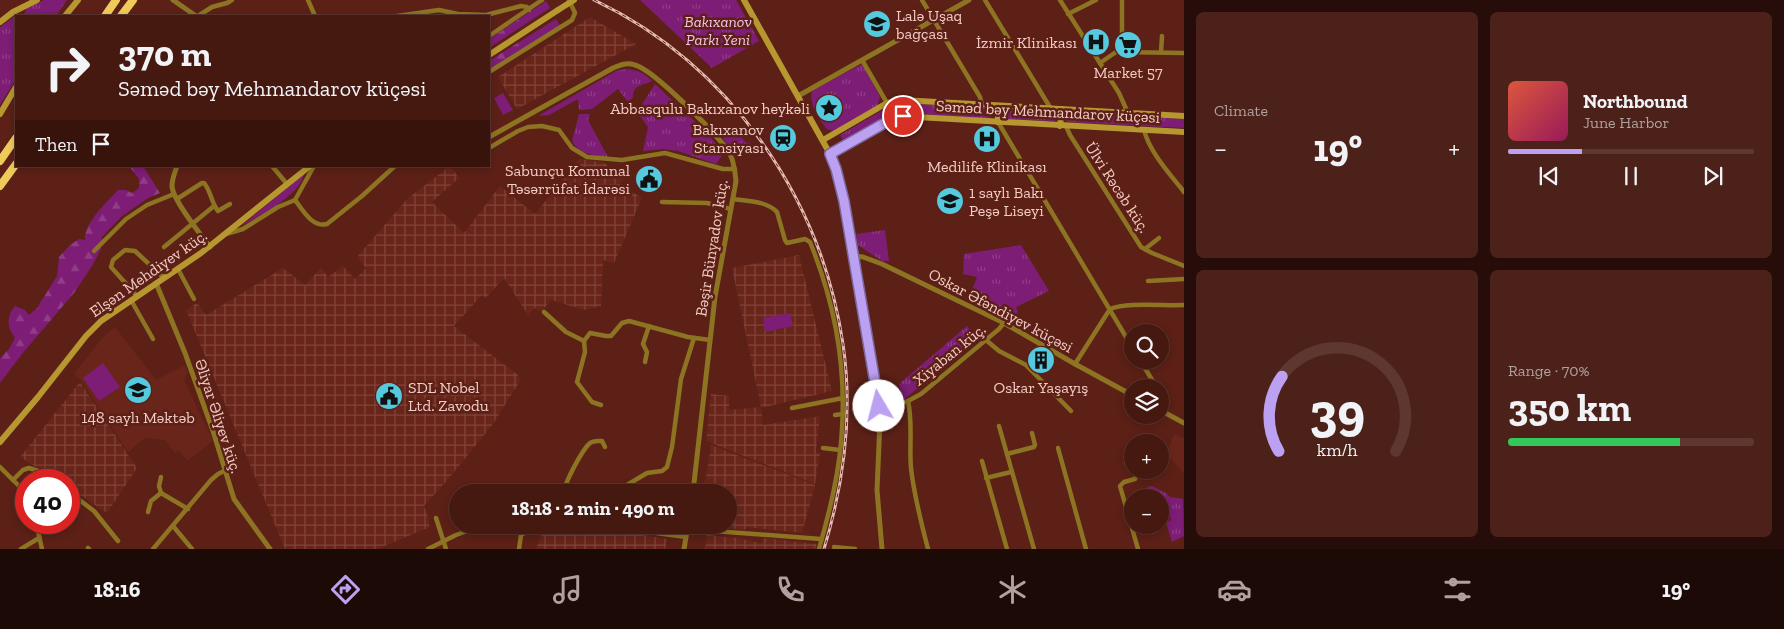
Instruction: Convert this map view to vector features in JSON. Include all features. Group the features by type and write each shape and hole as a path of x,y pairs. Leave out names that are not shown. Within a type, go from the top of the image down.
{"highway":[{"path":"105,15 116,0"},
{"path":"122,15 133,0"},
{"path":"0,161 15,139"},
{"path":"0,186 15,165"}],"main road":[{"path":"62,15 73,0"},
{"path":"66,15 78,0"},
{"path":"490,54 574,0"},
{"path":"744,0 830,154"},
{"path":"19,15 21,10 32,1"},
{"path":"0,22 32,1"},
{"path":"0,114 15,89"},
{"name":"Səməd bəy Mehmandarov küçəsi","path":"821,138 835,133 887,103 901,100 1184,116"},
{"path":"998,106 998,122"},
{"path":"1062,109 1063,126"},
{"name":"Səməd bəy Mehmandarov küçəsi","path":"830,154 899,116 1184,132"},
{"name":"Elşən Mehdiyev küç.","path":"0,442 94,328 134,298 210,247 307,167"}],"street":[{"path":"173,0 196,15"},
{"path":"199,15 212,7 227,4 232,0"},
{"path":"308,0 315,15"},
{"path":"490,35 542,0"},
{"path":"490,71 572,20 576,13 568,0"},
{"path":"922,0 980,97 982,105"},
{"path":"798,96 969,0"},
{"path":"985,0 1051,109"},
{"path":"1060,0 1119,93 1128,113"},
{"path":"1068,14 1096,0"},
{"path":"1122,0 1122,52"},
{"path":"404,15 439,10 458,14 486,15 521,6 527,7 529,10"},
{"path":"1161,52 1162,36"},
{"path":"1100,63 1114,53 1122,52 1184,53"},
{"path":"862,60 887,103"},
{"name":"Bəşir Bünyadov küç.","path":"490,136 613,68 624,64 633,64 651,74 713,132 731,156 736,181 715,297 694,484"},
{"path":"998,122 1124,333"},
{"path":"490,147 524,128 537,125 559,130 572,148 587,157 622,160 665,153 723,169 735,169"},
{"name":"Ülvi Rəcəb küç.","path":"1063,126 1138,241 1145,249 1184,266"},
{"path":"1144,130 1146,139 1154,152 1183,191"},
{"path":"830,154 841,189 854,256 879,412 877,490 882,549"},
{"path":"177,167 172,184 174,194 210,247"},
{"path":"273,167 287,184"},
{"path":"225,235 243,229 278,207 294,200 313,167"},
{"path":"294,200 315,223 320,225 327,224 394,167"},
{"path":"177,199 197,185 204,183 218,211 230,204"},
{"path":"94,250 126,219 147,205 174,194"},
{"path":"733,199 756,202 774,209 777,212 787,243 805,239 810,242 822,272 832,309 840,364 843,414 840,450 834,485 819,549"},
{"path":"662,202 707,203 731,209"},
{"path":"164,247 214,206"},
{"path":"1145,249 1159,238"},
{"path":"153,339 134,298 111,267 113,260 125,250 135,251 164,278"},
{"name":"Oskar Əfəndiyev küçəsi","path":"854,256 863,257 882,264 1004,322 1124,391"},
{"path":"178,269 194,299"},
{"path":"1148,281 1184,279"},
{"name":"Əliyar Əliyev küç.","path":"156,283 185,353 213,431 224,471 237,504 270,549"},
{"path":"1075,364 1110,309 1132,306 1184,305"},
{"path":"544,312 566,332 584,341"},
{"path":"601,405 592,402 577,382 585,352 584,341 590,333 611,336 624,321 629,321 694,338 710,340"},
{"name":"Xiyaban küç.","path":"879,412 908,402 926,391 986,340 1004,322"},
{"path":"645,362 647,352 643,344 649,326"},
{"path":"629,484 647,472 662,471 667,467 672,447 681,379 694,338"},
{"path":"986,340 999,351 1026,365 1071,411"},
{"path":"792,408 843,398"},
{"path":"908,402 911,414 911,466 916,502 928,549"},
{"path":"835,415 843,414"},
{"path":"1169,415 1184,423"},
{"path":"999,426 1034,549"},
{"path":"1007,454 1034,447 1035,442 1032,433"},
{"path":"566,484 567,478 590,443 595,440 602,441 605,447"},
{"path":"823,448 840,450"},
{"path":"1058,448 1086,549"},
{"path":"982,460 1007,549"},
{"path":"0,468 15,483"},
{"path":"153,549 215,476 224,471"},
{"path":"986,478 1011,472"},
{"path":"161,477 159,486 161,493 188,509"},
{"path":"1132,479 1120,486 1138,549"},
{"path":"148,512 151,502 161,493"},
{"path":"80,500 94,510 118,541"},
{"path":"436,518 446,549"},
{"path":"173,526 192,549"},
{"path":"737,531 821,539"},
{"path":"38,534 42,549"},
{"path":"428,549 461,534"},
{"path":"519,549 524,534"},
{"path":"665,534 686,537"},
{"path":"684,549 687,534"},
{"path":"21,549 39,538"},
{"path":"834,547 856,549"}],"shaded area":[{"path":"590,17 636,44 517,109 498,77"},
{"path":"579,159 603,162 623,178 620,184 642,198 614,263 603,260 601,306 584,310 551,300 541,312 535,308 528,315 504,278 486,298 482,295 454,326 518,375 520,381 493,424 424,506 430,527 377,549 285,549 186,310 197,303 206,315 283,268 305,285 321,268 328,277 343,266 355,279 366,268 357,257 407,199 449,167 459,178 432,202 464,233 500,186 535,214"},
{"path":"799,255 832,391 761,408 763,425 820,416 816,452 820,453 815,484 706,441 711,394 729,396 729,410 761,407 732,268"},
{"name":"148 saylı Məktəb","path":"115,327 156,380 185,365 188,372 184,380 213,441 187,461 179,450 175,453 165,440 145,438 128,452 80,379 74,374 104,336"},
{"path":"80,382 137,468 107,513 80,495 80,469 39,469 20,457"},
{"path":"1174,434 1184,438 1184,473 1169,457 1169,446"},
{"path":"711,445 815,485 802,533 746,527 745,530 737,529 737,484 705,484"},
{"path":"542,534 637,534 667,539 665,549 536,549"},
{"path":"707,535 761,543 764,538 817,544 815,549 705,549"}],"green space":[{"path":"44,0 67,0 57,15 24,15 27,8"},
{"name":"Bakıxanov Parkı Yeni","path":"640,0 736,0 759,41 712,68"},
{"path":"546,1 550,8 490,47 490,38"},
{"path":"15,16 15,81 0,105 0,27"},
{"path":"556,19 560,25 494,68 490,67 490,60"},
{"path":"862,64 880,97 877,106 833,131 827,129 813,106 812,91"},
{"path":"625,69 640,72 652,81 639,86 628,102 618,89 592,109 579,110 578,99 549,115 538,116 616,71"},
{"path":"655,84 709,135 723,154 716,164 678,151 663,149 643,151 648,127 637,112"},
{"path":"503,93 513,110 503,115 494,98"},
{"path":"899,103 988,108 991,111 991,117 987,119 900,112 844,142 840,135 888,107"},
{"path":"1001,110 1055,112 1058,114 1058,119 1054,121 1001,119"},
{"path":"1068,113 1184,119 1184,128 1068,122 1065,120 1065,115"},
{"path":"579,114 590,114 588,120 608,157 583,152 575,146 572,141"},
{"path":"743,128 745,131 740,135 746,143 749,142 752,146 736,158 722,137 730,131 733,136"},
{"path":"130,167 144,167 160,193 148,198 121,217 102,237 101,249 74,293 0,383 0,358 9,349 15,338 9,326 12,310 15,306 25,310 29,315 37,308 57,276 59,257 70,245 79,239 85,240 92,220 118,190 126,190 132,193 139,188 139,179"},
{"path":"304,174 301,182 287,198 240,227"},
{"path":"885,230 889,261 882,261 858,245 856,234"},
{"path":"1021,245 1049,291 1016,307 1018,312 1011,319 969,298 977,277 963,274 964,254"},
{"path":"790,313 793,326 765,332 763,318"},
{"path":"967,326 979,339 903,400 899,384"},
{"path":"103,363 120,387 99,401 83,378"},
{"path":"1152,486 1158,489 1148,489 1147,487"},
{"path":"1169,496 1183,499 1184,536 1172,542 1169,532 1169,521 1171,520"}],"railway":[{"path":"594,0 643,27 687,60 726,98 761,141 790,187 814,237 832,290 843,344 847,395 845,447 837,499 824,549"}],"place":[{"name":"Lalə Uşaq bağçası","path":"877,24"},
{"name":"İzmir Klinikası","path":"1096,42"},
{"name":"Market 57","path":"1128,45"},
{"name":"Abbasqulu Bakıxanov heykəli","path":"829,108"},
{"name":"Bakıxanov Stansiyası","path":"783,138"},
{"name":"Medilife Klinikası","path":"987,139"},
{"name":"Sabunçu Komunal Təsərrüfat İdarəsi","path":"649,179"},
{"name":"1 saylı Bakı Peşə Liseyi","path":"950,201"},
{"name":"Oskar Yaşayış","path":"1041,360"},
{"name":"148 saylı Məktəb","path":"138,390"},
{"name":"SDL Nobel Ltd. Zavodu","path":"389,396"}],"route":[{"path":"879,406 844,201 830,154 895,117 903,116"}]}
